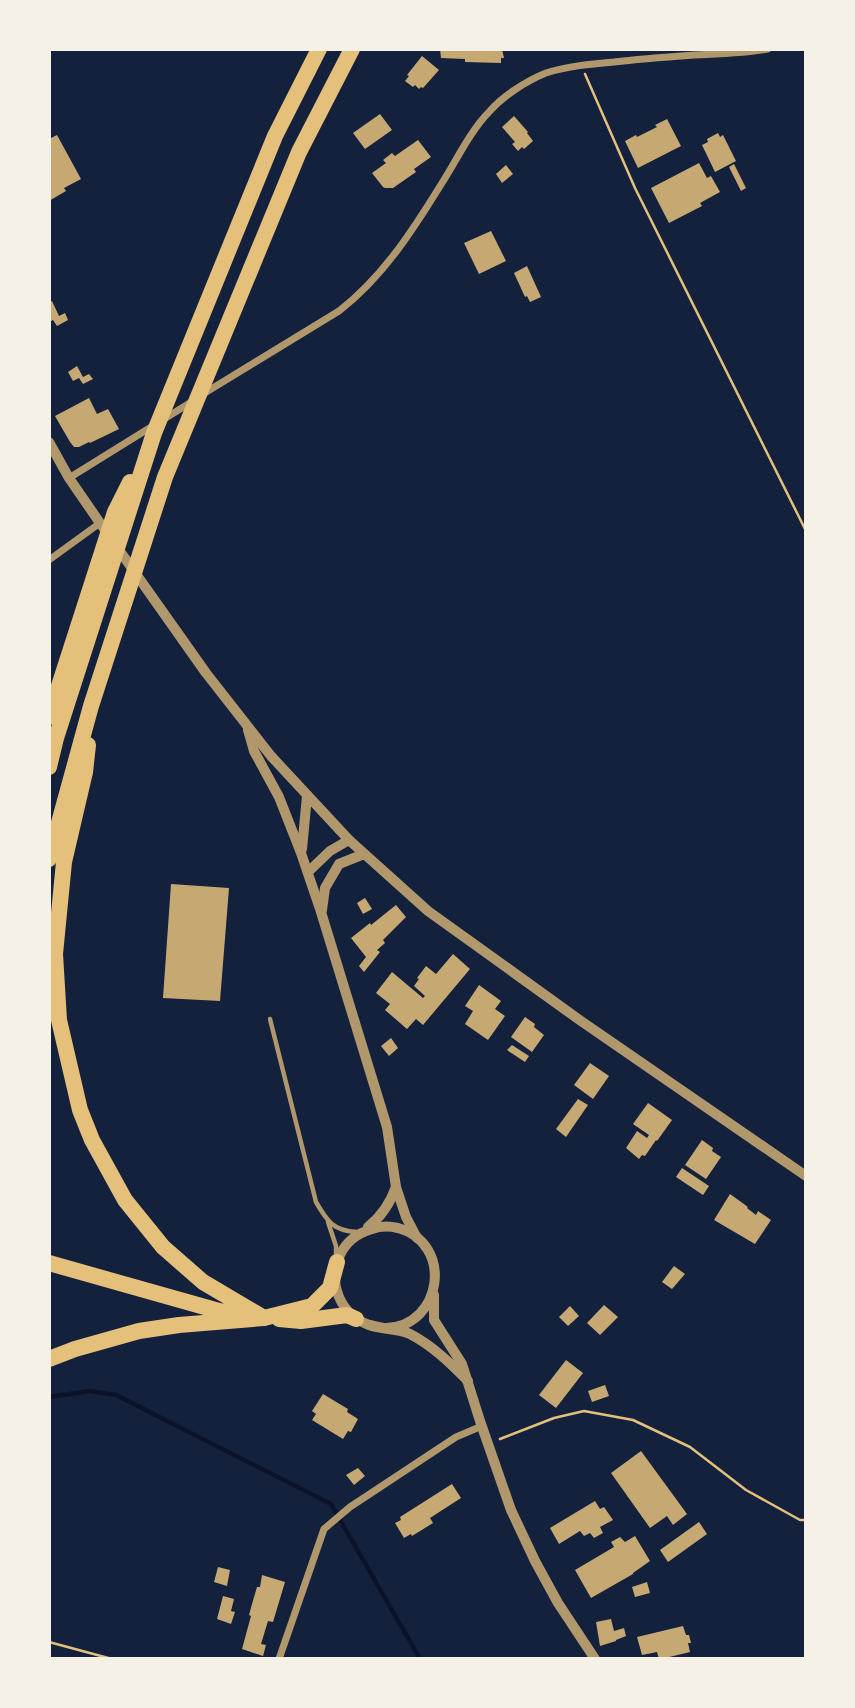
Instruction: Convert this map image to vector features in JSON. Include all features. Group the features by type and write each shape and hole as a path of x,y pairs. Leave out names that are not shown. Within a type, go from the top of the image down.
{"highway":[{"path":"49,767 115,512 154,433 275,136 319,49"},
{"path":"49,859 93,701 165,477 299,152 352,49"},
{"path":"49,717 81,641"},
{"path":"93,701 85,772 64,862 55,954 59,1020 80,1110 92,1140 125,1200 163,1247 203,1282 264,1318"},
{"path":"49,1359 139,1331 264,1318 312,1306 330,1287 337,1262"},
{"path":"49,1263 219,1311 301,1321 347,1315 363,1322"}],"street":[{"path":"69,478 358,297 401,246 488,112 514,90 545,74 580,65 768,49"},
{"path":"49,442 69,478 152,598 247,727 307,796 364,855 428,911 581,1021 806,1176"},
{"path":"49,560 100,523"},
{"path":"247,727 254,751 278,797 308,872 387,1127 396,1187 406,1217 417,1238"},
{"path":"301,853 307,796"},
{"path":"308,872 330,851 349,840"},
{"path":"321,912 325,888 339,864 364,855"},
{"path":"396,1187 390,1203 377,1220 342,1250 334,1278 337,1294 344,1308 363,1322 386,1328 401,1325 415,1317 426,1306 433,1292"},
{"path":"361,1232 390,1226 405,1230 427,1249 434,1262 436,1277 433,1292 434,1320 462,1364 511,1510 558,1603 595,1659"},
{"path":"363,1322 408,1332 440,1353 468,1381"},
{"path":"279,1659 324,1529 350,1507 445,1444 482,1426"}],"lane":[{"path":"270,1019 316,1202 336,1247 337,1262"},
{"path":"327,1222 344,1232 361,1232"}],"path":[{"path":"580,65 635,187 806,531"},
{"path":"488,1445 554,1418 584,1411 633,1420 690,1447 746,1490 800,1520 806,1520"},
{"path":"49,1642 112,1659"}],"building":[{"path":"440,49 502,49 504,58 501,58 501,63 465,62 465,59 441,58"},
{"path":"422,56 439,70 419,89 405,81"},
{"path":"380,114 392,130 365,149 353,133"},
{"path":"514,116 533,141 518,151 512,144 515,142 502,127"},
{"path":"667,119 681,146 638,168 625,141 657,127 655,125"},
{"path":"718,133 720,137 723,135 736,161 715,172 702,145"},
{"path":"57,135 81,179 64,188 66,191 49,201 49,139"},
{"path":"418,140 431,157 414,169 416,172 393,188 383,187 372,173 386,163 383,160 392,153 395,156"},
{"path":"699,163 707,178 711,176 720,192 700,203 702,206 669,223 651,188"},
{"path":"734,164 746,188 741,191 729,167"},
{"path":"506,165 513,174 502,183 496,174"},
{"path":"491,231 506,261 479,274 464,243"},
{"path":"527,266 541,297 530,302 514,273"},
{"path":"52,301 59,316 65,313 68,320 57,326 53,320 49,322 49,303"},
{"path":"77,366 83,377 89,374 93,379 83,384 79,378 73,381 68,372"},
{"path":"89,398 97,414 108,409 119,429 90,443 74,447 55,416"},
{"path":"171,884 229,888 220,1001 163,998"},
{"path":"365,898 372,909 363,914 357,903"},
{"path":"396,905 406,917 383,940 385,943 377,950 380,952 364,972 359,966 366,957 351,938"},
{"path":"453,954 470,969 423,1025 416,1019 407,1029 385,1010 390,1004 376,993 392,972 423,998 425,996 414,986 419,979 417,978 426,966 436,974"},
{"path":"479,985 501,1001 495,1009 505,1016 488,1040 465,1024 473,1011 465,1006"},
{"path":"525,1017 544,1035 532,1052 511,1037"},
{"path":"391,1038 398,1048 389,1056 381,1046"},
{"path":"512,1045 529,1056 525,1062 507,1050"},
{"path":"590,1063 609,1076 593,1099 574,1085"},
{"path":"578,1099 588,1105 566,1137 556,1129"},
{"path":"648,1103 672,1120 645,1156 642,1155 639,1159 626,1148 637,1131 647,1138 649,1135 633,1124"},
{"path":"702,1140 721,1157 706,1179 685,1165"},
{"path":"682,1168 709,1186 703,1195 676,1177"},
{"path":"730,1194 756,1215 758,1211 771,1220 755,1244 714,1220"},
{"path":"674,1266 685,1274 672,1289 662,1282"},
{"path":"604,1305 618,1317 600,1335 587,1323"},
{"path":"570,1306 579,1316 568,1326 559,1317"},
{"path":"566,1360 583,1373 556,1408 539,1395"},
{"path":"605,1385 609,1396 592,1402 588,1391"},
{"path":"323,1394 348,1409 347,1412 358,1419 351,1432 348,1431 343,1439 312,1420 316,1414 312,1411"},
{"path":"641,1451 687,1514 673,1525 667,1516 650,1528 611,1473"},
{"path":"358,1468 365,1476 354,1485 346,1475"},
{"path":"452,1484 461,1498 430,1518 433,1523 404,1538 395,1523 401,1520 400,1517"},
{"path":"595,1501 600,1509 604,1507 613,1520 600,1527 603,1533 594,1538 590,1533 584,1536 580,1531 559,1544 550,1528"},
{"path":"699,1522 707,1534 668,1562 660,1550"},
{"path":"635,1536 650,1561 591,1598 575,1570 614,1547 611,1542 620,1537 625,1542"},
{"path":"218,1567 230,1570 227,1586 214,1582"},
{"path":"262,1575 285,1582 273,1622 268,1621 261,1644 266,1645 263,1656 242,1649 251,1616 249,1615"},
{"path":"647,1582 650,1593 635,1597 632,1587"},
{"path":"223,1596 234,1599 231,1611 235,1612 231,1624 217,1619"},
{"path":"611,1619 614,1631 624,1628 626,1636 600,1646 596,1622"},
{"path":"683,1626 686,1635 689,1635 690,1652 661,1659 657,1652 642,1655 637,1637"}],"waterway":[{"path":"49,1397 90,1391 116,1395 331,1504 420,1659"}]}
